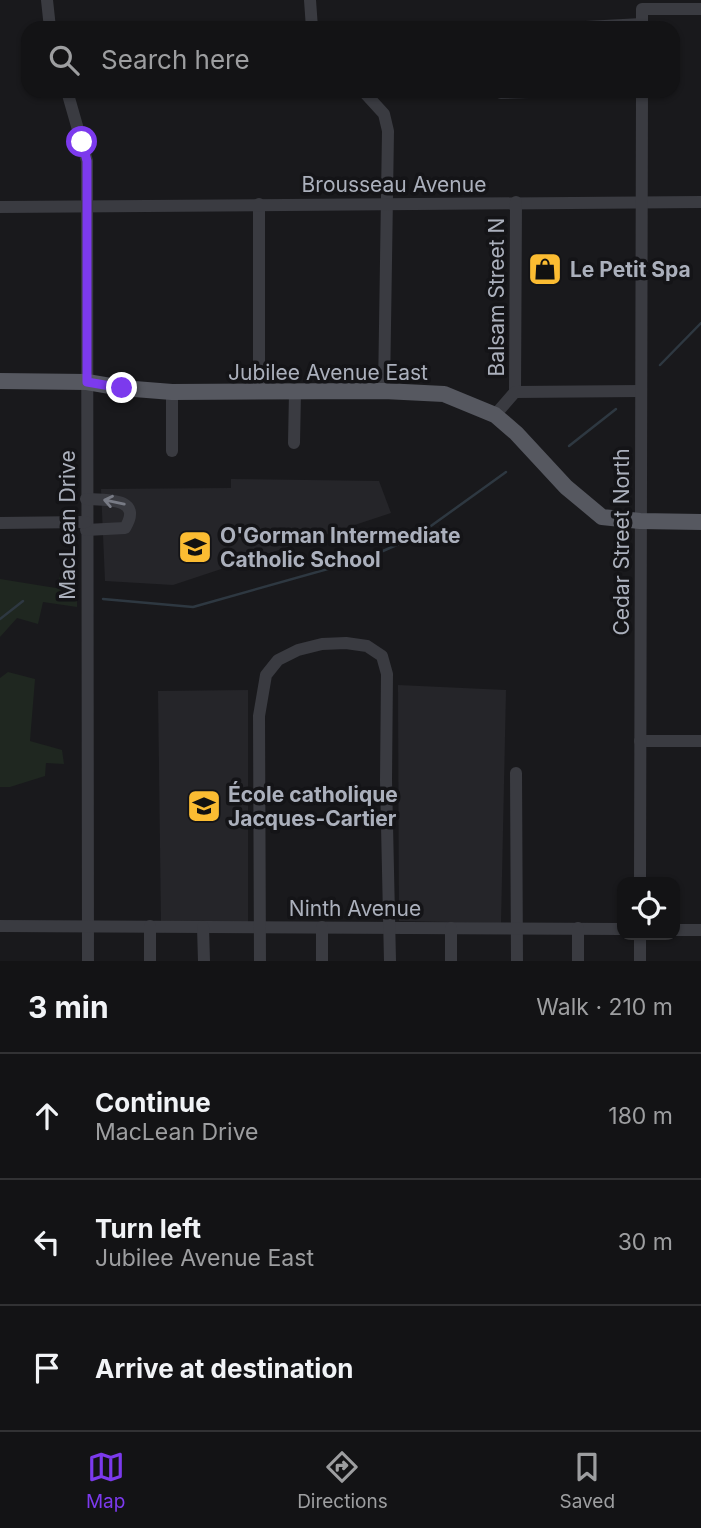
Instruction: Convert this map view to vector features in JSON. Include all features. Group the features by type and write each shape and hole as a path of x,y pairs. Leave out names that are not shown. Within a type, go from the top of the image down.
{"main road":[{"name":"Jubilee Avenue East","path":"0,381 87,382 172,392 384,391 444,394 495,415 516,433 566,487 602,517 640,522 701,522"}],"street":[{"path":"47,0 49,21"},
{"path":"310,0 312,21"},
{"path":"642,21 642,9 701,9"},
{"name":"MacLean Drive","path":"69,98 87,161 88,206 88,961"},
{"path":"369,98 384,114 388,131 384,391"},
{"name":"Cedar Street North","path":"640,877 642,98"},
{"name":"Balsam Street N","path":"515,391 516,202"},
{"name":"Brousseau Avenue","path":"0,207 701,202"},
{"path":"259,204 259,393"},
{"path":"495,415 515,391 641,391"},
{"path":"172,392 172,451"},
{"path":"294,443 295,392"},
{"path":"0,523 125,528 130,513 128,507 121,502 86,499"},
{"path":"260,961 259,716 266,675 278,660 299,650 321,644 346,643 366,646 382,656 387,674 386,780 390,961"},
{"path":"640,741 701,741"},
{"path":"516,773 517,961"},
{"name":"Ninth Avenue","path":"0,926 617,929"},
{"path":"150,926 150,961"},
{"path":"204,927 204,961"},
{"path":"321,927 322,961"},
{"path":"451,928 451,961"},
{"path":"578,928 578,961"},
{"path":"680,929 701,929"},
{"path":"640,940 640,961"}],"shaded area":[{"name":"O'Gorman Intermediate Catholic School","path":"231,479 379,481 391,513 173,585 105,581 101,489 231,488"},
{"path":"62,570 77,582 77,607 43,602 38,624 17,618 0,637 0,579 56,588"},
{"path":"8,672 35,679 30,741 62,750 64,764 46,763 45,776 10,787 0,787 0,678"},
{"path":"398,685 506,690 501,923 399,921"},
{"name":"École catholique Jacques-Cartier","path":"248,690 248,922 161,923 158,691"}],"waterway":[{"path":"660,365 701,323"},
{"path":"569,446 616,409"},
{"path":"103,599 193,607 367,558 417,536 506,472"},
{"path":"0,619 23,601"}],"place":[{"name":"Le Petit Spa","path":"545,269"},
{"name":"O'Gorman Intermediate Catholic School","path":"195,547"},
{"name":"École catholique Jacques-Cartier","path":"204,806"}],"route":[{"path":"82,142 87,161 88,206 87,382 122,388"}]}
